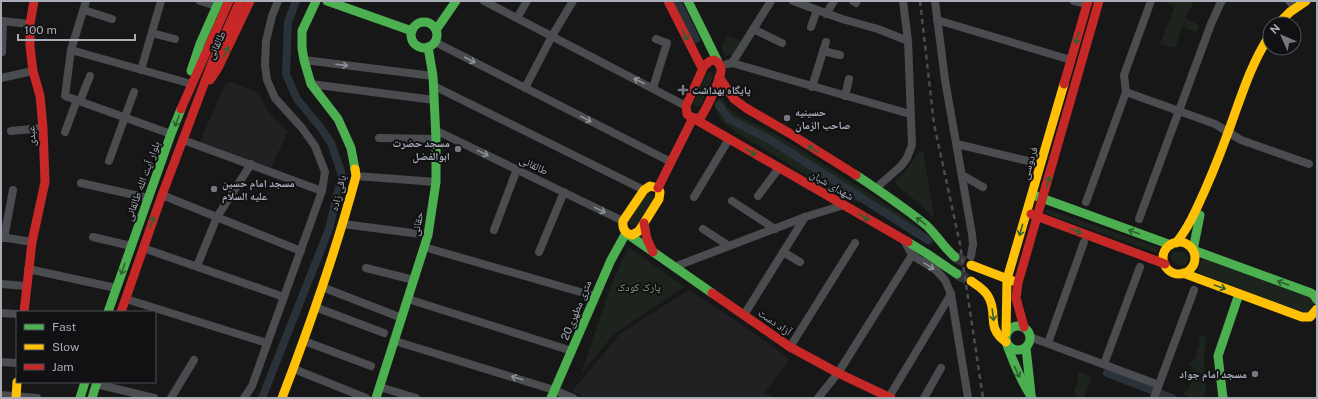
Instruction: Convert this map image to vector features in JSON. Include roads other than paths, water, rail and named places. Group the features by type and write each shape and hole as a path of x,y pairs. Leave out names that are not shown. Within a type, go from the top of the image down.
{"street":[{"name":"عبدی","path":"24,311 32,242 45,182 40,96 33,71 30,46 30,24 34,1"},
{"path":"86,1 71,50 65,96 171,134"},
{"path":"141,70 161,1"},
{"path":"200,1 218,3"},
{"path":"121,311 162,195 199,97 207,61 229,1"},
{"path":"207,61 240,1"},
{"name":"طالقانی","path":"199,97 218,68 250,1"},
{"path":"244,398 252,386 301,250 322,191 325,172 315,146 302,128 275,98 267,80 265,65 266,41 272,16 278,1"},
{"name":"باقی زاده","path":"285,397 343,224 356,176 351,148 338,119 311,84 304,60 302,31 316,1"},
{"path":"327,1 341,3 412,31"},
{"path":"436,30 456,1"},
{"path":"484,1 686,106"},
{"path":"517,18 527,1"},
{"path":"525,88 552,36 573,1"},
{"path":"668,1 702,68"},
{"path":"688,1 719,64 721,69 704,113 698,118 693,118 687,114 686,106 702,68 710,61 719,64 732,63 910,114"},
{"path":"732,63 771,1"},
{"path":"793,1 826,14 908,41"},
{"path":"826,14 834,1"},
{"path":"876,188 901,166 907,158 912,145 908,41 903,1"},
{"path":"935,1 945,80 972,234 973,244 971,261 1018,284"},
{"path":"1074,1 1088,3"},
{"name":"فردوسی","path":"1024,327 1016,298 1018,284 1099,1"},
{"path":"1086,202 1126,92 1124,75 1151,1"},
{"path":"1140,219 1211,24 1222,1"},
{"path":"1284,16 1292,4 1306,1"},
{"name":"طالقانی","path":"187,95 188,83 200,44 218,3"},
{"name":"فردوسی","path":"1031,397 1015,368 1006,340 1007,279 1088,3"},
{"path":"84,10 112,19"},
{"path":"811,27 818,10"},
{"path":"937,20 1071,60"},
{"path":"2,52 2,21 30,24"},
{"path":"431,45 437,36 436,30 432,25 425,22 418,23 412,31 412,39 416,46 420,48 431,45 525,88 671,162"},
{"path":"753,29 782,43"},
{"path":"152,33 175,39"},
{"path":"653,88 667,43 656,39"},
{"path":"812,86 826,42"},
{"name":"حقانی","path":"376,398 428,235 436,182 436,135 431,45"},
{"path":"1209,181 1198,223 1193,250 1195,258 1193,266 1187,272 1176,274 1169,270 1165,264 1164,253 1183,235 1190,224 1209,181 1250,70 1262,47"},
{"path":"71,50 188,83"},
{"path":"823,51 840,55"},
{"path":"304,60 433,81 644,190"},
{"name":"بلوار آیت الله طالقانی","path":"108,311 171,134 187,95 207,61"},
{"path":"1,78 33,71"},
{"path":"65,132 90,76"},
{"name":"شهدای شبان","path":"719,77 734,99 746,108 789,133 876,188 927,226 947,250 955,257"},
{"path":"845,96 849,79"},
{"path":"311,84 434,100"},
{"path":"108,161 134,92"},
{"path":"1126,92 1215,124 1242,140 1310,164"},
{"path":"658,188 650,186 644,190 622,224 626,233 632,235 636,233 659,199 660,192 658,188 693,118"},
{"name":"شهدای شبان","path":"693,118 904,240 957,274"},
{"path":"11,131 43,128"},
{"path":"378,138 436,135"},
{"name":"طالقانی","path":"436,135 517,169 624,221"},
{"path":"694,197 729,139"},
{"path":"183,140 322,191"},
{"path":"957,144 1041,164"},
{"path":"198,266 217,217 251,164"},
{"path":"758,196 779,168"},
{"path":"494,230 517,169"},
{"path":"962,175 983,187"},
{"path":"356,176 436,182"},
{"path":"81,183 148,198"},
{"path":"13,190 2,237 32,242"},
{"path":"539,252 564,192"},
{"path":"162,195 301,250"},
{"path":"1032,195 1174,244 1186,244 1193,250 1316,296"},
{"path":"732,201 775,229"},
{"path":"674,267 805,217 844,205"},
{"path":"1026,212 1165,264"},
{"path":"744,315 805,217"},
{"path":"644,223 647,239 653,252"},
{"path":"343,224 428,235"},
{"path":"703,229 729,246"},
{"name":"آزاد دست","path":"626,233 790,347 838,373 890,398"},
{"name":"20متری مطهری","path":"552,394 572,351 594,296 626,233"},
{"path":"93,236 131,246"},
{"path":"904,240 912,255 942,275 948,284 951,294 968,398"},
{"path":"1048,343 1084,242"},
{"path":"790,347 855,243"},
{"path":"424,247 594,296"},
{"path":"143,248 284,296"},
{"path":"783,252 800,262"},
{"path":"818,398 838,373 912,255"},
{"path":"1104,364 1140,267"},
{"path":"366,268 414,280"},
{"path":"28,269 116,288"},
{"path":"1184,273 1302,317 1310,317 1317,309"},
{"path":"971,281 980,287 988,296 998,336 1006,340 1014,350 1022,350 1026,348 1030,337 1024,327 1016,326 1008,330 1006,340"},
{"path":"1,284 26,286"},
{"path":"322,287 402,318"},
{"path":"1155,397 1194,290"},
{"path":"890,398 951,294"},
{"path":"1222,398 1218,356 1239,294"},
{"path":"126,299 267,343"},
{"path":"408,299 572,351"},
{"path":"315,307 384,333"},
{"path":"1,313 16,314"},
{"path":"1030,337 1104,364 1159,387"},
{"path":"304,341 370,366"},
{"path":"395,341 552,394 573,398"},
{"name":"فردوسی","path":"1026,348 1031,397"},
{"path":"171,398 194,360"},
{"path":"1,362 16,363"},
{"path":"924,398 941,368"},
{"path":"294,369 366,398"},
{"path":"16,397 17,383"},
{"path":"80,398 85,383"},
{"path":"92,398 97,383 154,398"},
{"path":"380,387 416,398"},
{"path":"545,398 552,394"},
{"path":"1,395 37,398"}],"waterway":[{"path":"262,398 329,229 342,175 331,143 321,128 297,99 286,74 288,22 296,1"},
{"path":"677,1 696,39"},
{"path":"719,105 729,119 769,139 928,240"},
{"path":"1107,373 1172,398"}],"tunnel":[{"path":"955,257 971,265"},
{"path":"957,274 971,281"}],"railway":[{"path":"920,1 934,124 960,244 983,398"}],"place":[{"name":"پایگاه بهداشت","path":"683,90"},
{"name":"حسینیه صاحب الزمان","path":"787,118"},
{"name":"مسجد حضرت ابوالفضل","path":"458,149"},
{"name":"مسجد امام حسین علیه السلام","path":"214,189"},
{"name":"مسجد امام جواد","path":"1255,374"}],"park label":[{"name":"پارک کودک","path":"639,287"}]}
